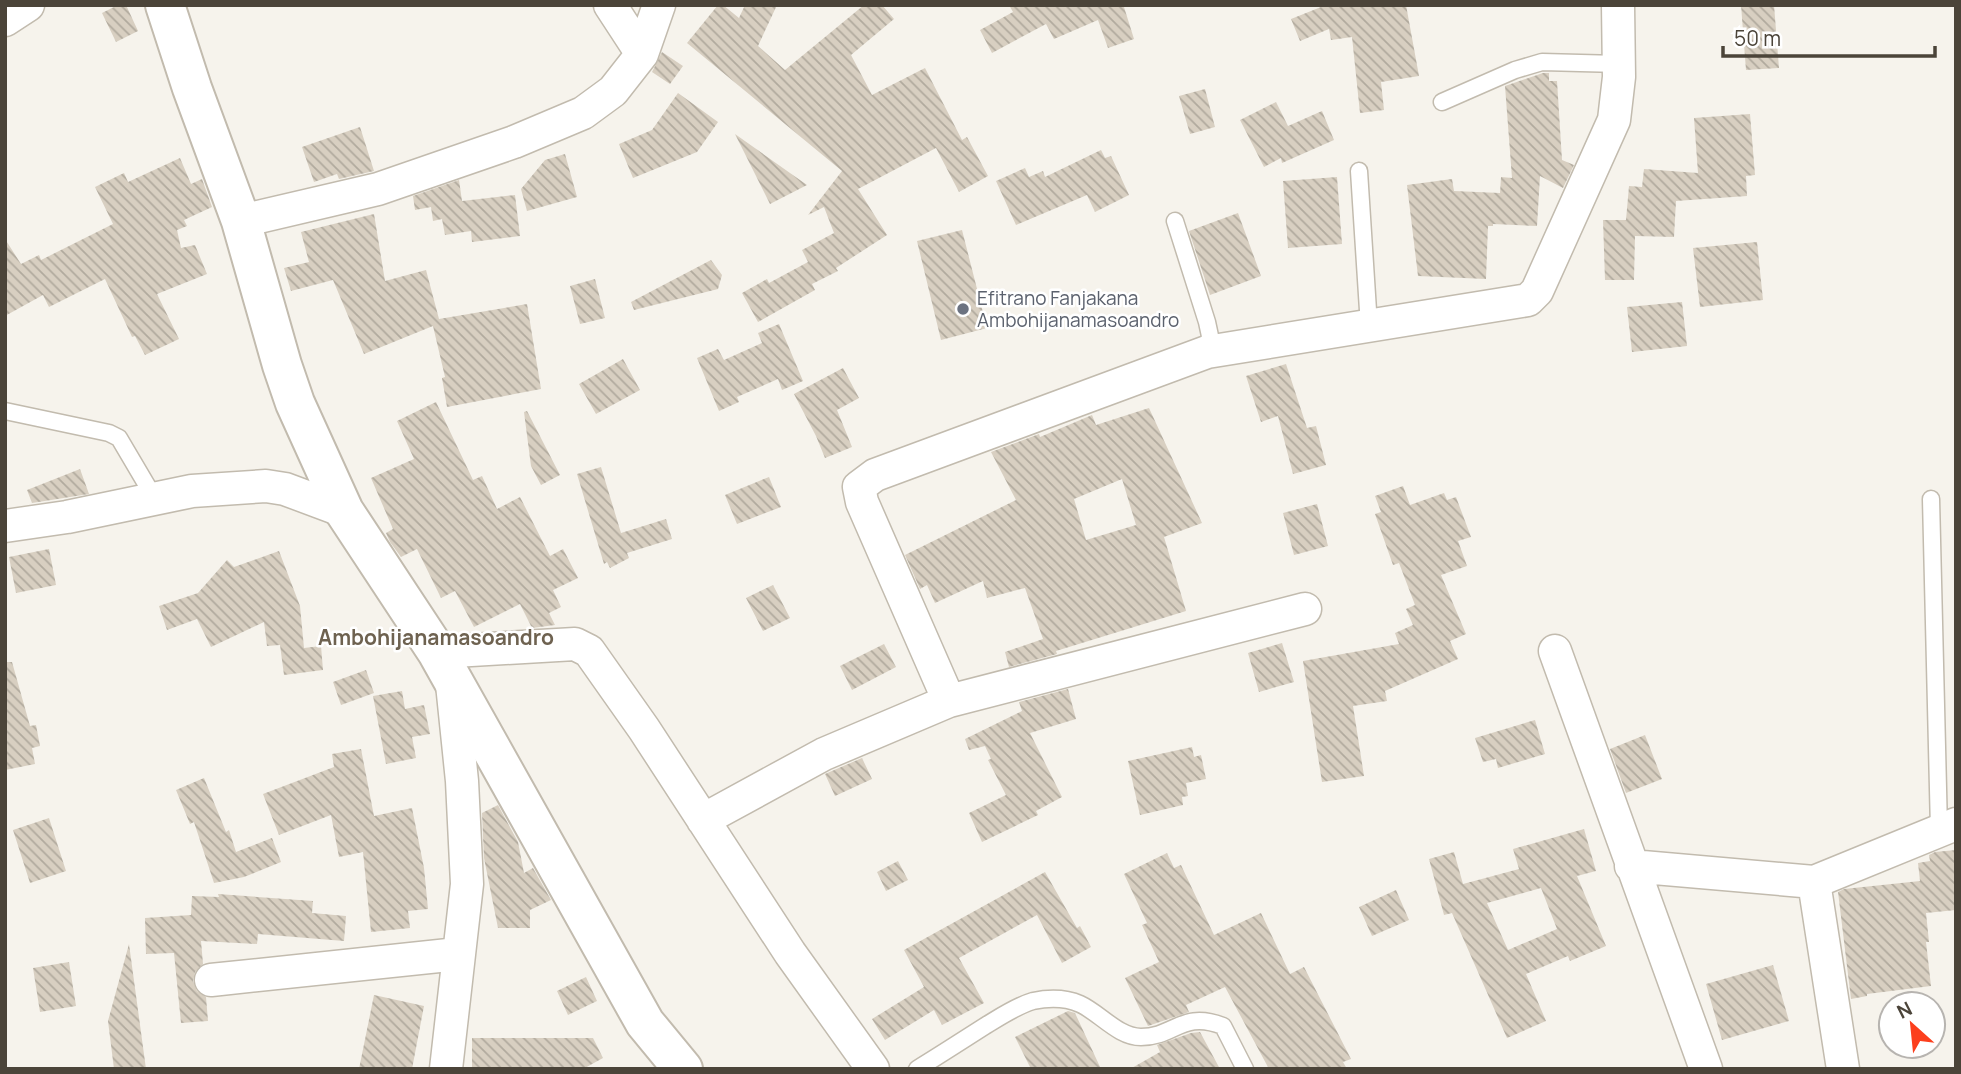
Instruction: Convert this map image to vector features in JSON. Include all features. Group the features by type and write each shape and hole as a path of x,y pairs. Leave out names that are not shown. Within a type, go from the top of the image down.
{"street":[{"path":"5,20 28,5"},
{"path":"165,5 241,221 295,403 344,511 444,664 645,1024 683,1069"},
{"path":"610,5 642,54"},
{"path":"241,221 379,189 514,142 583,113 613,91 642,54 659,5"},
{"path":"949,701 862,502 859,487 875,475 1207,352 1528,300 1537,291 1614,120 1619,64 1618,5"},
{"path":"5,526 192,491 266,486 285,489 344,511"},
{"path":"703,820 824,754 949,701 1305,609"},
{"path":"444,664 575,644 589,651 790,953 873,1069"},
{"path":"1556,651 1706,1069"},
{"path":"444,664 462,781 467,868 446,1069"},
{"path":"1631,866 1814,882 1948,827"},
{"path":"1814,882 1843,1069"},
{"path":"211,980 458,954"}],"lane":[{"path":"1443,102 1515,70 1542,62 1619,64"},
{"path":"1359,172 1369,326"},
{"path":"1175,221 1207,322 1210,336 1207,352"},
{"path":"5,411 109,433 119,439 155,499"},
{"path":"1931,499 1948,827"},
{"path":"917,1069 1013,1009 1032,1002 1053,999 1082,1004 1127,1034 1138,1037 1149,1037 1196,1019 1209,1020 1223,1026 1245,1069"}],"building":[{"path":"118,5 126,5 138,31 116,42 102,13"},
{"path":"718,5 723,5 739,18 745,5 777,5 758,46 785,70 864,5 882,5 894,19 851,55 872,95 925,68 962,140 967,137 988,176 959,192 936,148 858,189 887,235 836,268 838,271 812,284 815,290 758,322 742,293 767,279 769,283 808,262 802,250 834,233 824,207 808,215 842,171 687,43"},
{"path":"1009,5 1128,5 1124,7 1134,39 1108,48 1098,20 1054,39 1046,24 992,53 980,30 1013,12"},
{"path":"1326,5 1406,5 1419,76 1381,82 1384,110 1360,113 1352,37 1331,40 1329,29 1300,41 1291,19"},
{"path":"1741,5 1774,5 1779,68 1746,70"},
{"path":"662,52 683,66 670,84 652,72"},
{"path":"1549,73 1549,81 1557,81 1562,160 1574,165 1563,188 1540,176 1537,226 1488,226 1486,279 1418,276 1407,185 1452,179 1454,191 1500,193 1501,177 1512,178 1505,86"},
{"path":"1205,89 1215,127 1190,134 1179,96"},
{"path":"678,93 718,122 697,152 633,178 619,144 652,130"},
{"path":"1276,102 1288,126 1322,111 1334,140 1282,163 1281,158 1264,167 1240,120"},
{"path":"1750,114 1755,175 1746,176 1747,196 1676,201 1674,237 1635,236 1634,280 1605,280 1603,220 1626,220 1629,186 1642,187 1644,169 1698,173 1694,118"},
{"path":"360,127 374,171 339,179 337,174 314,182 302,147"},
{"path":"735,134 807,185 770,204"},
{"path":"1101,150 1105,158 1111,156 1129,195 1095,212 1087,195 1016,225 996,181 1025,168 1029,177 1043,171 1045,177"},
{"path":"565,154 577,197 527,211 521,189 545,160"},
{"path":"180,158 191,184 202,179 212,207 184,220 187,226 177,230 181,248 195,245 207,274 157,294 179,339 145,355 135,336 132,337 105,279 49,307 43,295 5,316 5,239 21,264 39,255 41,260 113,224 95,187 124,173 128,182"},
{"path":"1337,177 1342,244 1288,248 1283,181"},
{"path":"459,180 462,201 515,195 520,236 472,242 471,231 445,235 442,219 433,221 431,207 415,210 413,196"},
{"path":"1238,213 1261,276 1210,295 1189,231"},
{"path":"374,214 385,281 426,270 439,319 527,304 541,389 447,407 442,378 445,377 433,326 364,354 333,280 291,291 284,268 309,262 301,232"},
{"path":"962,230 987,328 941,340 917,241"},
{"path":"1757,242 1763,300 1700,307 1693,248"},
{"path":"711,260 722,275 718,289 634,310 631,302"},
{"path":"595,279 605,318 580,324 570,286"},
{"path":"1682,302 1687,346 1632,352 1627,307"},
{"path":"779,324 803,381 782,390 778,379 737,397 739,402 719,411 697,358 718,349 724,360 762,343 758,333"},
{"path":"623,359 640,390 596,414 579,384"},
{"path":"1286,364 1307,428 1316,426 1326,465 1293,474 1278,416 1261,422 1246,376"},
{"path":"843,368 859,398 837,410 852,447 825,458 794,394"},
{"path":"436,402 473,480 482,476 497,509 520,497 550,556 563,549 578,578 553,590 561,607 549,613 555,625 532,628 520,604 474,627 455,591 441,598 417,549 401,557 390,542 386,533 393,529 371,478 414,459 397,421"},
{"path":"1149,408 1202,523 1164,537 1186,611 1009,667 1005,652 1043,639 1025,588 987,598 983,581 935,603 927,585 920,589 905,555 1016,500 991,452 1039,434 1040,437 1092,415 1096,425","holes":["1122,479 1136,525 1086,540 1074,499"]},
{"path":"527,411 560,475 541,485 531,466 524,412"},
{"path":"601,467 621,533 666,519 672,539 627,553 629,558 610,568 607,562 604,564 577,474"},
{"path":"80,469 89,494 32,503 27,490"},
{"path":"769,477 781,507 737,524 725,495"},
{"path":"1403,486 1410,505 1444,493 1447,500 1456,497 1471,537 1458,541 1467,566 1441,575 1466,634 1450,641 1458,659 1385,691 1387,701 1353,706 1364,776 1322,782 1303,661 1399,644 1395,633 1413,625 1406,609 1415,605 1399,563 1393,565 1375,514 1381,512 1375,496"},
{"path":"1317,504 1328,546 1294,555 1283,513"},
{"path":"49,549 56,585 16,593 9,557"},
{"path":"279,551 300,606 304,648 321,646 323,670 284,675 280,645 267,646 264,622 211,647 197,619 167,630 159,606 198,593 227,560 234,567"},
{"path":"773,585 790,618 763,631 746,598"},
{"path":"1282,643 1294,682 1259,692 1248,653"},
{"path":"884,644 896,667 852,690 840,666"},
{"path":"5,662 12,662 30,726 36,725 40,746 32,748 35,764 5,770"},
{"path":"366,670 374,693 341,705 333,682"},
{"path":"1068,689 1076,719 1030,733 1062,797 1036,811 1038,815 982,842 969,813 1006,795 988,760 991,759 985,746 969,750 965,739 1022,711 1019,702"},
{"path":"402,691 405,709 424,705 430,734 412,737 416,758 386,764 373,696"},
{"path":"1535,720 1545,754 1498,768 1496,759 1483,762 1475,738"},
{"path":"1645,735 1662,779 1626,793 1610,749"},
{"path":"1192,747 1194,757 1201,755 1206,779 1186,783 1188,796 1182,797 1183,805 1140,815 1128,761"},
{"path":"361,749 374,816 412,808 424,868 428,909 408,911 410,928 371,932 363,852 339,857 331,815 279,835 263,794 334,767 332,754"},
{"path":"862,758 872,779 835,796 825,774"},
{"path":"204,778 226,832 229,830 236,852 272,838 281,862 244,877 214,883 194,822 190,824 176,790"},
{"path":"498,805 518,842 524,873 533,868 551,900 530,910 530,928 498,928 484,858 482,813"},
{"path":"49,818 66,871 30,883 13,830"},
{"path":"1584,829 1596,871 1577,876 1606,946 1570,961 1568,956 1526,974 1546,1021 1507,1038 1452,913 1444,915 1429,859 1454,852 1463,884 1519,869 1513,849","holes":["1541,888 1557,929 1508,950 1487,903"]},
{"path":"1956,850 1956,910 1926,913 1931,986 1877,990 1877,993 1851,999 1838,892 1844,889 1920,881 1918,863 1930,861 1929,855"},
{"path":"1167,853 1174,868 1181,865 1214,935 1261,913 1290,974 1304,967 1351,1059 1343,1062 1347,1069 1269,1069 1225,987 1186,1005 1189,1012 1148,1026 1125,978 1159,962 1142,925 1147,923 1124,874"},
{"path":"898,861 908,880 886,891 877,872"},
{"path":"1045,872 1091,947 1062,963 1037,915 959,958 984,1003 942,1025 934,1010 885,1040 872,1019 924,987 904,950"},
{"path":"1396,890 1409,920 1372,936 1359,907"},
{"path":"218,894 313,901 312,913 346,916 344,941 258,934 257,944 201,941 203,964 195,972 193,981 197,991 206,997 208,1021 181,1023 174,953 146,954 145,918 191,915 192,896 219,897"},
{"path":"129,944 146,1069 114,1069 108,1021"},
{"path":"69,962 76,1006 40,1012 33,968"},
{"path":"1773,965 1789,1021 1722,1040 1706,984"},
{"path":"586,977 597,1001 568,1015 557,991"},
{"path":"374,995 424,1006 412,1069 359,1069"},
{"path":"1068,1011 1075,1013 1101,1069 1031,1069 1015,1037"},
{"path":"1200,1032 1220,1069 1130,1069 1160,1052 1157,1045"},
{"path":"472,1038 593,1038 603,1058 583,1069 472,1069"}],"place":[{"name":"Efitrano Fanjakana Ambohijanamasoandro","path":"963,309"}],"district":[{"name":"Ambohijanamasoandro","path":"436,637"}]}
